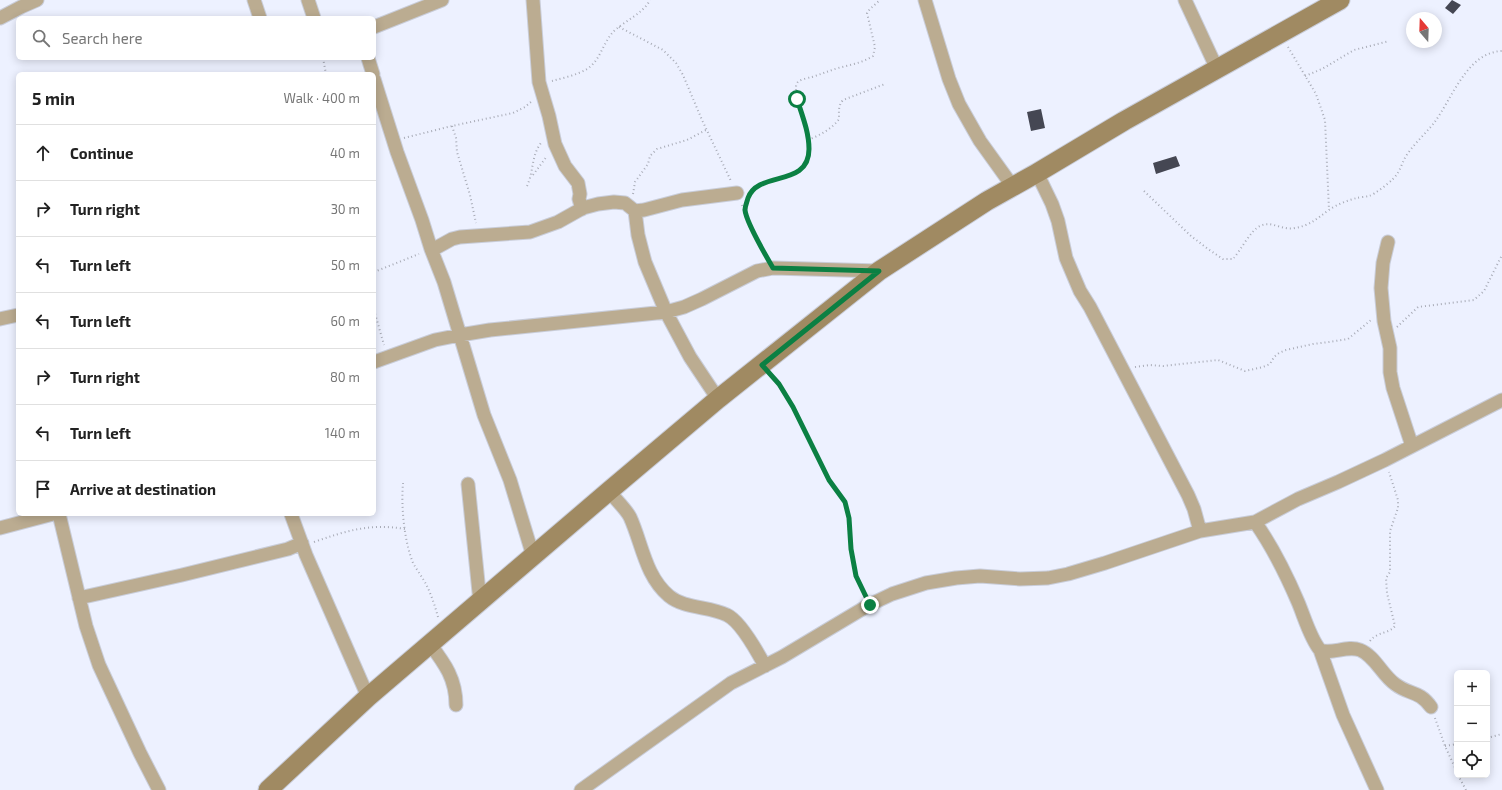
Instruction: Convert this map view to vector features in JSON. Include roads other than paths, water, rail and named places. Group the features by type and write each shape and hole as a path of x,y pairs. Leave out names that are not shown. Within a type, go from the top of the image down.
{"street":[{"path":"0,18 37,0"},
{"path":"254,0 259,16"},
{"path":"308,0 313,16"},
{"path":"376,26 442,0"},
{"path":"533,0 540,88 549,116 556,147 565,166 578,183 580,194 579,199 582,209"},
{"path":"925,0 949,79 960,104 980,141 1013,187"},
{"path":"1185,0 1217,69"},
{"path":"268,790 368,697 609,491 718,399 879,271 987,201 1124,121 1340,0"},
{"path":"369,60 372,72"},
{"path":"376,85 431,249 444,282 484,415 512,487 533,556"},
{"path":"1037,173 1052,204 1058,221 1066,258 1080,291 1188,495 1194,509 1200,531"},
{"path":"431,249 452,239 460,237 530,232 558,222 582,209 598,204 614,202 625,203 633,208 644,210 682,200 737,193"},
{"path":"633,208 643,256 666,312 690,357 718,399"},
{"path":"1388,242 1383,263 1381,288 1383,314 1390,348 1390,372 1393,388 1412,446"},
{"path":"376,361 435,340 460,335 490,330 666,312 684,307 702,299 756,271 773,268 879,271"},
{"path":"0,319 16,315"},
{"path":"581,790 731,683 782,658 870,605 892,594 926,583 956,578 980,576 1020,579 1048,578 1068,574 1105,563 1200,531 1255,522 1298,499 1386,460 1502,400"},
{"path":"468,484 480,602"},
{"path":"609,491 630,516 642,553 650,570 669,595 688,604 728,615 747,636 766,666"},
{"path":"0,528 45,516"},
{"path":"58,516 86,626 99,665 159,790"},
{"path":"292,516 368,697"},
{"path":"1255,522 1273,552 1320,650 1343,715 1377,790"},
{"path":"79,598 190,573 303,545"},
{"path":"436,639 440,658 449,673 456,692 456,705"},
{"path":"1320,650 1326,652 1352,648 1361,650 1371,657 1395,684 1423,698 1431,707"}]}
